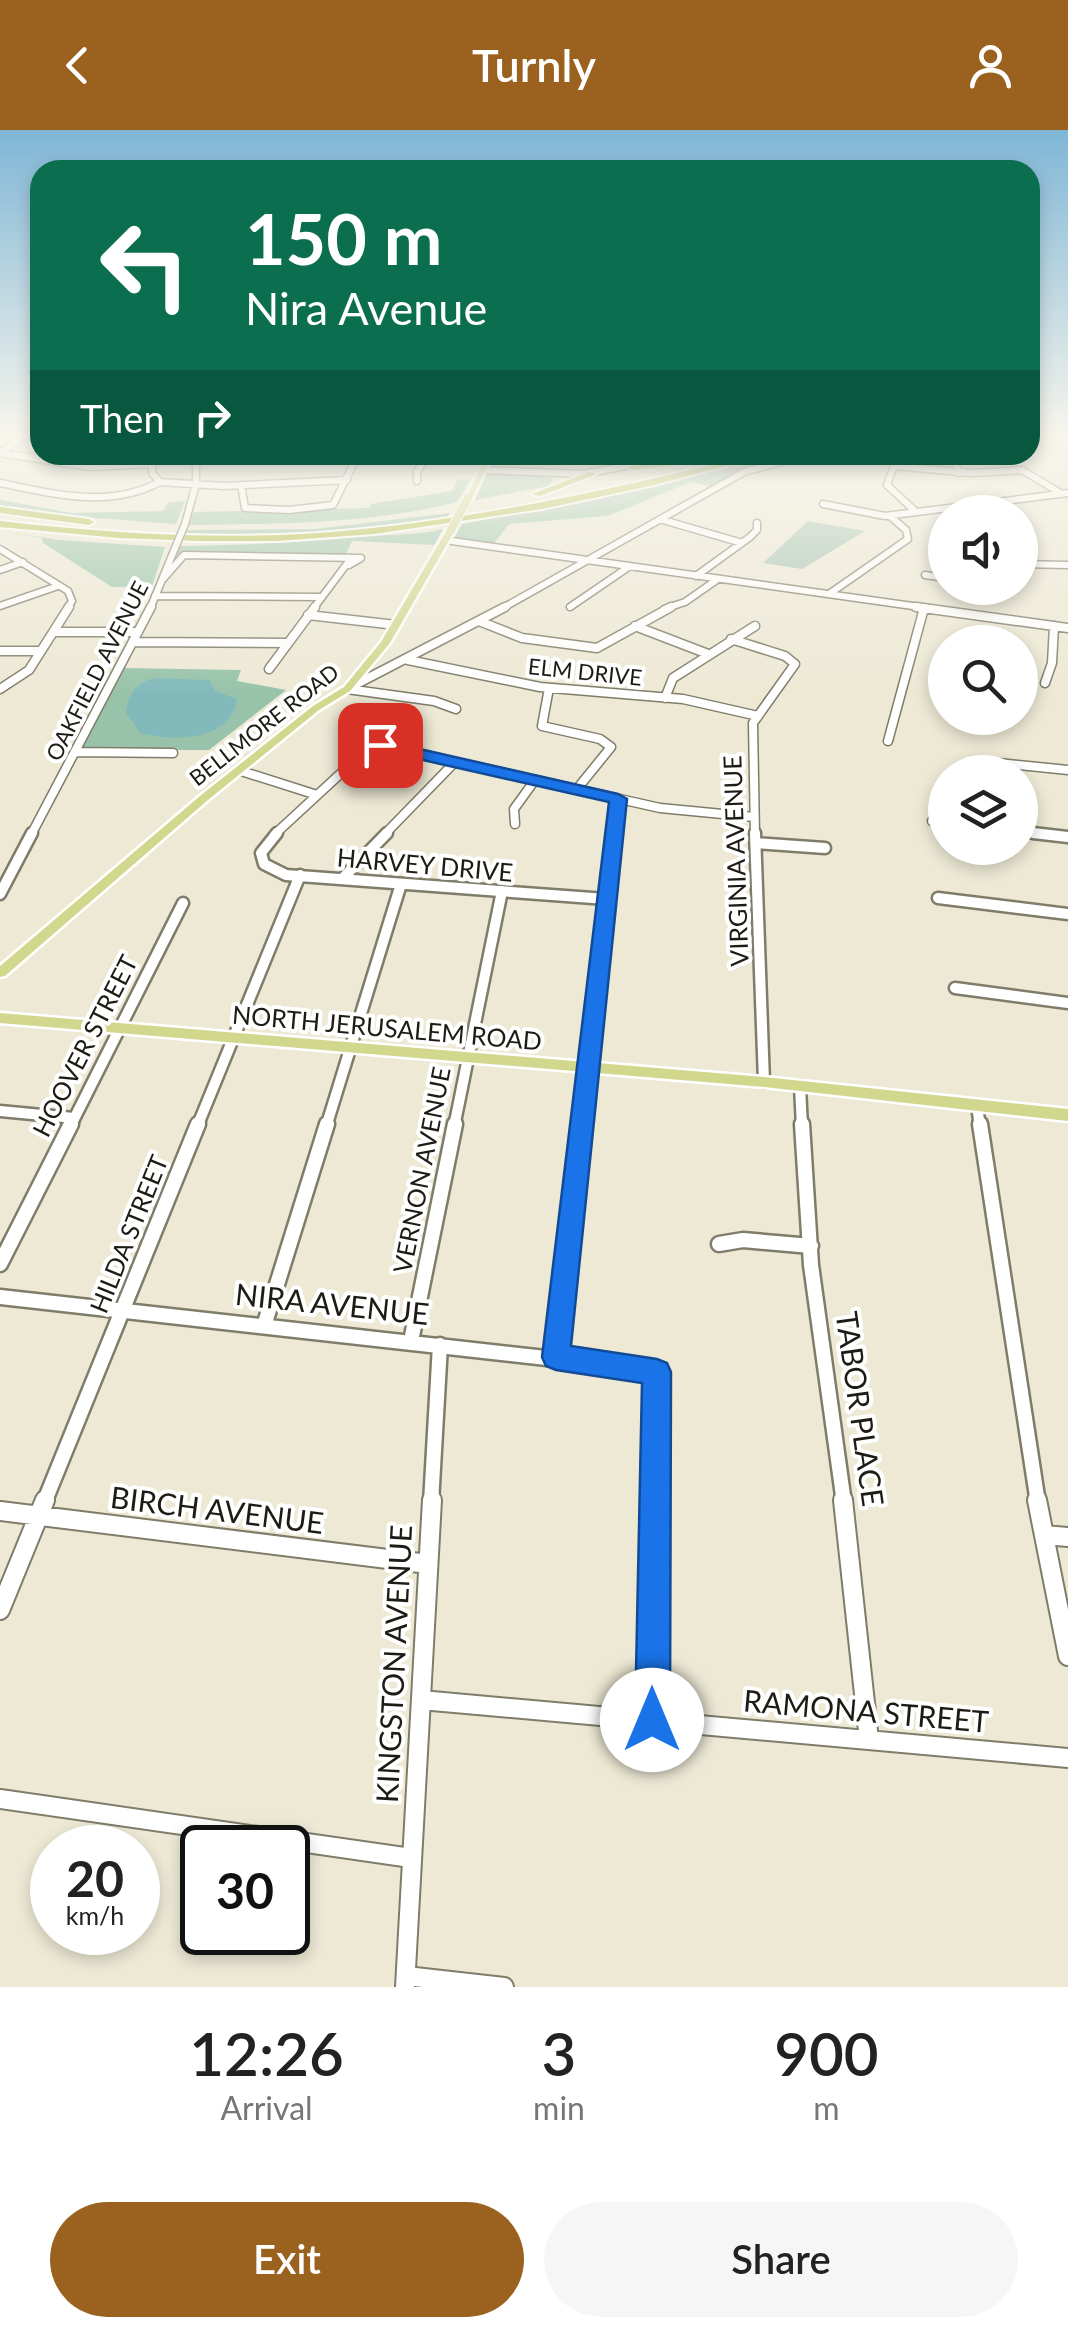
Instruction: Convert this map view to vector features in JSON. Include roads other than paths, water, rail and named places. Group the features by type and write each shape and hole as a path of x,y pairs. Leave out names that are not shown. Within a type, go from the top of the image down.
{"highway":[{"path":"91,520 141,525 288,526 367,520"},
{"path":"0,524 183,538 360,532 442,520"}],"main road":[{"name":"BELLMORE ROAD","path":"0,973 238,770 347,688 396,625 456,520"},
{"name":"NORTH JERUSALEM ROAD","path":"0,1018 764,1082 1068,1115"}],"street":[{"name":"OAKFIELD AVENUE","path":"0,894 136,637 164,579 164,567 185,520"},
{"path":"347,688 408,660 663,520 742,543"},
{"path":"830,594 908,539 906,530 894,520"},
{"path":"696,576 757,530 756,523"},
{"path":"448,535 588,560 1068,628"},
{"path":"0,549 68,591 72,601 23,678 0,689"},
{"path":"164,579 184,555 338,556 347,560 349,566 320,598 269,669"},
{"path":"0,570 23,562"},
{"path":"1038,564 1068,565"},
{"path":"570,607 630,566"},
{"path":"479,621 522,638 587,648 605,645 658,611 685,602 718,579"},
{"path":"0,606 58,586"},
{"path":"156,596 320,598"},
{"path":"888,741 924,608"},
{"path":"308,616 396,625"},
{"path":"635,626 708,654"},
{"path":"666,698 673,678 755,626"},
{"path":"1045,684 1052,664 1054,626"},
{"path":"54,632 288,643"},
{"name":"VIRGINIA AVENUE","path":"730,639 785,656 795,664 751,732 764,1082"},
{"path":"0,651 41,652"},
{"name":"ELM DRIVE","path":"408,660 549,688 666,698 758,716"},
{"path":"347,688 434,701 456,709"},
{"path":"549,688 542,726 600,739 611,747 610,754 594,764 577,789"},
{"path":"238,770 317,795 365,751 388,746 675,810 754,816"},
{"path":"76,752 173,753"},
{"path":"343,878 456,762"},
{"path":"1038,767 1068,770"},
{"path":"515,824 514,809 535,780"},
{"name":"HARVEY DRIVE","path":"317,795 264,846 264,864 274,872 606,898"},
{"path":"556,1357 618,799"},
{"path":"1038,833 1068,836"},
{"path":"756,843 825,848"},
{"name":"HILDA STREET","path":"0,1610 300,875"},
{"path":"264,1326 401,884"},
{"name":"VERNON AVENUE","path":"410,1341 502,891"},
{"path":"938,898 1068,914"},
{"name":"HOOVER STREET","path":"0,1264 182,903"},
{"path":"955,988 1068,1004"},
{"name":"TABOR PLACE","path":"800,1086 811,1246 869,1740"},
{"path":"977,1106 1044,1535 1068,1656"},
{"path":"0,1111 74,1118"},
{"path":"718,1244 743,1240 811,1246"},
{"name":"NIRA AVENUE","path":"0,1297 556,1357 657,1372 652,1720"},
{"name":"KINGSTON AVENUE","path":"405,1981 440,1344"},
{"name":"BIRCH AVENUE","path":"0,1512 428,1564"},
{"path":"1044,1535 1068,1536"},
{"name":"RAMONA STREET","path":"421,1700 1068,1758"},
{"path":"0,1799 412,1858"},
{"path":"405,1981 504,1987"}],"water":[{"path":"155,678 209,680 215,691 237,699 224,724 198,736 140,733 126,713 127,706 138,686"}]}
